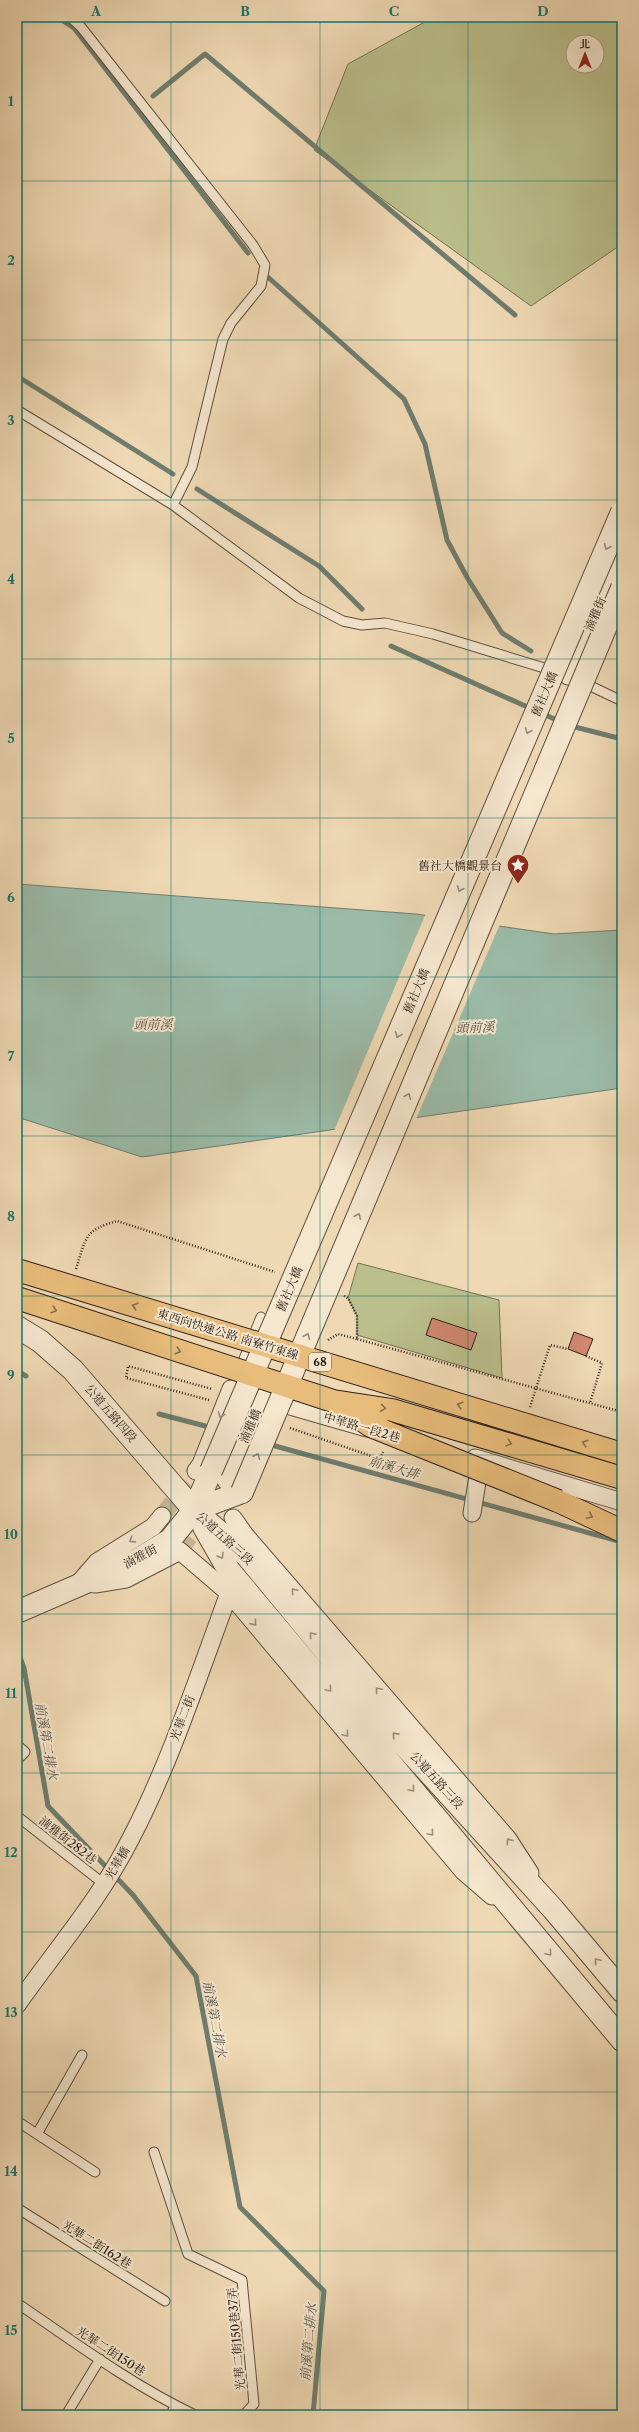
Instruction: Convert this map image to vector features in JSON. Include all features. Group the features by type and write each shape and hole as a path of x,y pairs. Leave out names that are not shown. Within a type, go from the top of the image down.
{"highway":[{"name":"東西向快速公路 南寮竹東線","path":"17,1270 622,1454"},
{"path":"17,1298 333,1401 392,1410 622,1478"},
{"path":"333,1401 371,1426 558,1501 622,1532"}],"street":[{"name":"舊社大橋","path":"219,1479 622,512"},
{"name":"湳雅街","path":"568,676 622,551"},
{"path":"194,1510 219,1479 622,588"},
{"name":"公道五路四段","path":"17,1327 40,1341 73,1370 194,1510"},
{"name":"湳雅街","path":"219,1479 211,1441 223,1390"},
{"path":"223,1390 262,1398"},
{"name":"中華路一段2巷","path":"262,1398 534,1475 622,1502"},
{"name":"湳雅橋","path":"239,1453 262,1398"},
{"name":"中華路一段2巷","path":"430,1446 478,1476 534,1475"},
{"name":"湳雅街","path":"21,1611 137,1560 170,1540 239,1453"},
{"path":"472,1512 478,1476"},
{"name":"公道五路三段","path":"194,1510 247,1556 393,1732 553,1909 622,1991"},
{"name":"公道五路三段","path":"194,1510 228,1569 622,2040"},
{"name":"湳雅街","path":"75,1587 97,1562 153,1527 162,1516"},
{"name":"公道五路三段","path":"233,1518 245,1535 508,1839 553,1909"},
{"name":"湳雅街","path":"75,1587 126,1579 180,1552"},
{"name":"公道五路三段","path":"180,1552 229,1593 463,1871 524,1923"},
{"name":"光華二街","path":"130,1841 153,1794 229,1593"},
{"name":"光華橋","path":"104,1884 130,1841"},
{"path":"18,2000 104,1884"}],"lane":[{"path":"70,17 80,27 248,239 265,265 261,286 231,323 223,339 192,467 173,505"},
{"path":"17,410 173,505 300,598 343,621 362,625 384,624 433,634 568,676 622,701"},
{"path":"223,1390 261,1317"},
{"path":"17,1745 24,1752 17,1760"},
{"name":"湳雅街282巷","path":"17,1816 104,1884"},
{"path":"37,2134 82,2055"},
{"path":"17,2121 95,2172"},
{"name":"光華二街150巷37弄","path":"154,2152 188,2254 242,2280 254,2404 244,2415"},
{"name":"光華二街162巷","path":"17,2208 165,2301"},
{"name":"光華二街150巷","path":"17,2303 100,2359 176,2406 194,2415"},
{"path":"66,2415 100,2359"},
{"path":"170,2415 176,2406"}],"path":[{"path":"538,1388 550,1345 568,1349"},
{"path":"586,1356 602,1363 590,1403"},
{"path":"217,1402 126,1378 128,1366 223,1390"}],"green space":[{"path":"434,17 622,17 622,244 531,306 314,150 348,64"},
{"path":"358,1263 499,1300 502,1378 357,1335 357,1316 348,1298"}],"water":[{"name":"頭前溪","path":"17,884 416,914 554,934 622,930 622,1088 142,1157 17,1117"}],"pier":[{"path":"426,913 500,924 416,1119 334,1131"}],"building":[{"path":"432,1318 477,1333 471,1350 426,1335"},
{"path":"574,1332 593,1339 586,1356 568,1349"}],"waterway":[{"path":"57,17 74,28 248,253"},
{"path":"153,96 205,54 515,315"},
{"path":"269,278 404,399 425,444 447,540 468,579 502,633 531,651"},
{"path":"17,376 173,474"},
{"path":"197,489 319,566 362,609"},
{"path":"391,646 532,709"},
{"path":"541,713 559,721"},
{"path":"571,726 622,739"},
{"name":"前溪大排","path":"17,1371 26,1376"},
{"name":"前溪大排","path":"159,1414 213,1428"},
{"name":"前溪大排","path":"268,1444 622,1542"},
{"name":"前溪第二排水","path":"17,1649 24,1668 48,1806 133,1895 196,1976 240,2207 324,2291 313,2415"}],"tunnel":[{"path":"162,1516 196,1471"},
{"path":"180,1551 206,1511"}],"place":[{"name":"舊社大橋觀景台","path":"518,884"}]}
